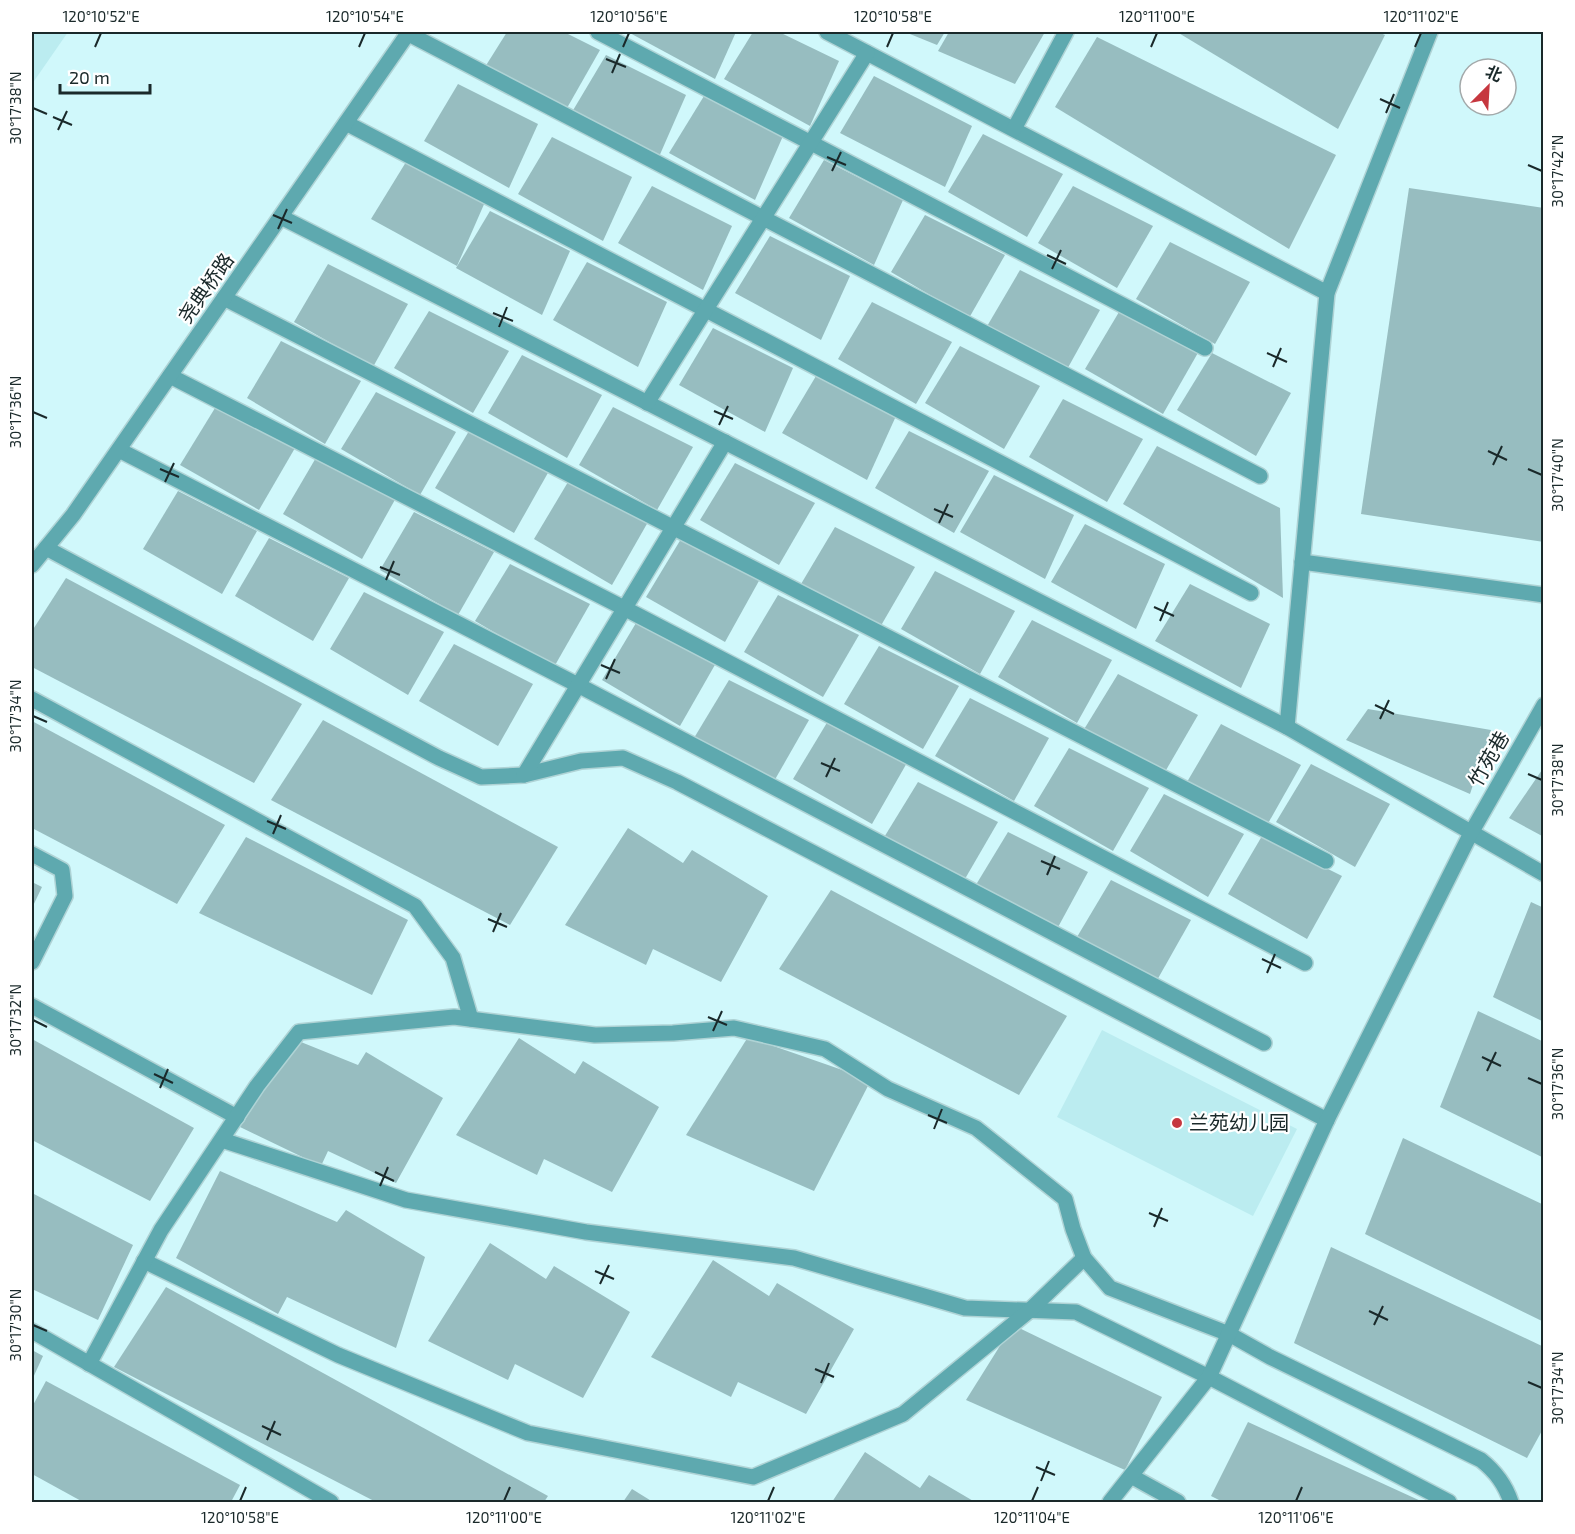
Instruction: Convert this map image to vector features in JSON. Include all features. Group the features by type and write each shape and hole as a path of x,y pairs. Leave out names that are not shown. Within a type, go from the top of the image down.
{"street":[{"path":"408,32 1260,476"},
{"name":"尧典桥路","path":"32,565 73,515 119,450 408,32"},
{"path":"598,32 1204,348"},
{"path":"827,32 1326,293"},
{"path":"1014,129 1066,32"},
{"path":"1287,727 1326,293 1430,32"},
{"path":"647,403 867,52"},
{"path":"346,123 1251,593"},
{"path":"281,217 1287,727 1544,874"},
{"path":"224,298 1326,861"},
{"path":"170,376 625,608 1305,963"},
{"path":"524,775 725,442"},
{"path":"119,450 578,685 1264,1043"},
{"path":"46,548 439,758 481,777 524,775 580,760 623,758 677,782 1327,1120"},
{"path":"1302,562 1544,596"},
{"path":"32,699 416,906 453,958 471,1019"},
{"name":"竹苑巷","path":"1110,1503 1209,1377 1327,1120 1470,833 1544,705"},
{"path":"32,854 62,870 65,896 32,962"},
{"path":"32,1006 237,1117"},
{"path":"89,1364 161,1230 298,1032 454,1017 596,1035 673,1033 734,1028 825,1050 888,1089 976,1128 1065,1199 1084,1258 1110,1288 1229,1334 1270,1357 1481,1460 1506,1487 1511,1503"},
{"path":"222,1140 406,1200 586,1232 794,1258 965,1308 1076,1312 1209,1377 1449,1503"},
{"path":"144,1261 338,1355 528,1432 753,1477 903,1414 1029,1311 1084,1258"},
{"path":"32,1331 331,1503"},
{"path":"1131,1476 1178,1503"}],"shaded area":[{"path":"32,32 68,32 32,84"},
{"name":"兰苑幼儿园","path":"1102,1030 1297,1129 1253,1216 1057,1117"}],"building":[{"path":"507,32 564,32 600,50 567,108 485,67"},
{"path":"628,32 736,32 715,79"},
{"path":"753,32 779,32 839,61 810,126 724,79"},
{"path":"905,32 945,32 937,45"},
{"path":"949,32 1045,32 1015,84 938,51"},
{"path":"1177,32 1378,32 1385,35 1338,129"},
{"path":"1097,37 1336,155 1289,249 1055,107"},
{"path":"606,55 686,95 658,159 572,112"},
{"path":"874,76 972,126 945,187 840,133"},
{"path":"458,84 538,124 509,188 424,141"},
{"path":"704,96 783,136 755,200 669,153"},
{"path":"983,134 1063,174 1027,237 948,192"},
{"path":"552,137 632,177 603,241 518,194"},
{"path":"824,160 903,200 874,265 789,218"},
{"path":"406,162 485,202 457,266 371,219"},
{"path":"652,186 732,226 703,290 618,243"},
{"path":"1073,186 1153,226 1117,288 1038,243"},
{"path":"1409,188 1544,208 1544,542 1361,514"},
{"path":"490,211 570,251 542,315 456,268"},
{"path":"925,215 1005,255 969,318 891,272"},
{"path":"770,236 850,276 821,340 735,293"},
{"path":"1170,242 1250,282 1215,344 1136,299"},
{"path":"587,262 667,302 638,367 553,320"},
{"path":"328,264 408,304 373,367 294,322"},
{"path":"1020,270 1100,310 1065,373 986,328"},
{"path":"872,302 952,342 916,404 838,359"},
{"path":"429,311 509,351 473,413 394,368"},
{"path":"1119,312 1199,351 1163,414 1085,369"},
{"path":"713,328 793,368 765,432 679,385"},
{"path":"281,341 361,381 325,444 247,398"},
{"path":"960,346 1040,386 1004,449 925,403"},
{"path":"1212,353 1291,393 1256,456 1177,410"},
{"path":"522,355 602,395 567,458 488,413"},
{"path":"816,376 896,416 867,480 782,433"},
{"path":"376,392 456,432 420,495 341,449"},
{"path":"1063,399 1143,439 1107,502 1029,457"},
{"path":"613,407 693,447 657,510 579,465"},
{"path":"215,408 295,448 259,510 180,465"},
{"path":"469,431 549,471 514,533 435,488"},
{"path":"909,431 989,471 954,533 875,488"},
{"path":"1157,446 1280,508 1283,598 1123,504"},
{"path":"317,456 397,496 362,559 283,514"},
{"path":"735,463 815,503 779,565 700,520"},
{"path":"994,475 1074,515 1045,579 960,532"},
{"path":"568,482 648,522 612,585 534,539"},
{"path":"178,491 257,531 222,594 143,549"},
{"path":"414,512 494,552 458,615 380,570"},
{"path":"1085,524 1165,564 1136,629 1051,582"},
{"path":"835,527 915,567 879,629 801,584"},
{"path":"269,538 349,578 313,641 235,596"},
{"path":"681,539 760,579 725,642 646,597"},
{"path":"510,564 590,604 554,667 475,621"},
{"path":"935,571 1015,611 980,674 901,629"},
{"path":"66,578 302,704 254,783 32,667 32,631"},
{"path":"1190,584 1270,624 1241,688 1155,641"},
{"path":"364,592 444,632 408,695 330,649"},
{"path":"778,595 859,635 823,697 744,652"},
{"path":"1032,620 1112,660 1077,723 998,677"},
{"path":"636,623 716,663 680,726 602,680"},
{"path":"454,644 533,684 498,746 419,701"},
{"path":"879,646 959,686 923,749 844,704"},
{"path":"1118,674 1198,715 1162,777 1083,731"},
{"path":"729,680 809,720 773,783 694,738"},
{"path":"970,698 1049,738 1014,801 935,756"},
{"path":"1368,709 1491,730 1470,794 1346,740"},
{"path":"323,720 558,847 510,925 271,800"},
{"path":"32,721 225,825 177,904 32,828"},
{"path":"828,721 908,761 872,824 793,779"},
{"path":"1221,724 1301,765 1266,827 1187,782"},
{"path":"1069,748 1149,788 1113,851 1034,806"},
{"path":"1311,764 1390,804 1355,867 1276,822"},
{"path":"1544,767 1544,837 1509,818"},
{"path":"918,782 998,822 962,884 883,839"},
{"path":"1164,794 1244,834 1208,897 1130,851"},
{"path":"628,828 683,863 692,850 768,896 721,982 653,949 646,965 565,925"},
{"path":"1008,832 1088,872 1057,929 974,888"},
{"path":"1262,836 1342,876 1307,939 1228,894"},
{"path":"246,837 408,920 372,995 199,913"},
{"path":"1111,880 1191,920 1156,982 1077,937"},
{"path":"32,882 42,887 32,908"},
{"path":"831,890 1067,1016 1019,1095 779,969"},
{"path":"1531,902 1544,908 1544,1022 1493,997"},
{"path":"1478,1011 1544,1042 1544,1158 1440,1107"},
{"path":"748,1037 871,1080 814,1191 686,1135"},
{"path":"519,1038 575,1074 583,1061 659,1107 612,1192 544,1159 537,1175 456,1135"},
{"path":"32,1039 194,1128 150,1201 32,1140"},
{"path":"296,1040 358,1065 366,1052 443,1098 396,1183 328,1151 321,1166 240,1127"},
{"path":"1403,1138 1544,1205 1544,1322 1365,1234"},
{"path":"220,1171 337,1222 346,1210 425,1257 396,1348 287,1297 278,1314 176,1258"},
{"path":"32,1193 133,1245 98,1320 32,1289"},
{"path":"490,1243 546,1279 554,1266 630,1312 583,1398 515,1364 508,1380 428,1341"},
{"path":"1331,1247 1544,1347 1544,1427 1527,1458 1294,1343"},
{"path":"713,1260 769,1296 777,1283 854,1329 806,1414 738,1382 731,1397 651,1357"},
{"path":"166,1287 548,1496 544,1502 376,1502 114,1367"},
{"path":"1013,1325 1162,1397 1125,1470 966,1400"},
{"path":"32,1350 43,1356 32,1380"},
{"path":"46,1381 240,1485 231,1502 83,1502 32,1474 32,1407"},
{"path":"1248,1422 1423,1502 1223,1502 1211,1496"},
{"path":"865,1452 920,1488 929,1475 975,1502 832,1502"},
{"path":"632,1489 653,1502 623,1502"}],"place":[{"name":"兰苑幼儿园","path":"1177,1123"}]}
